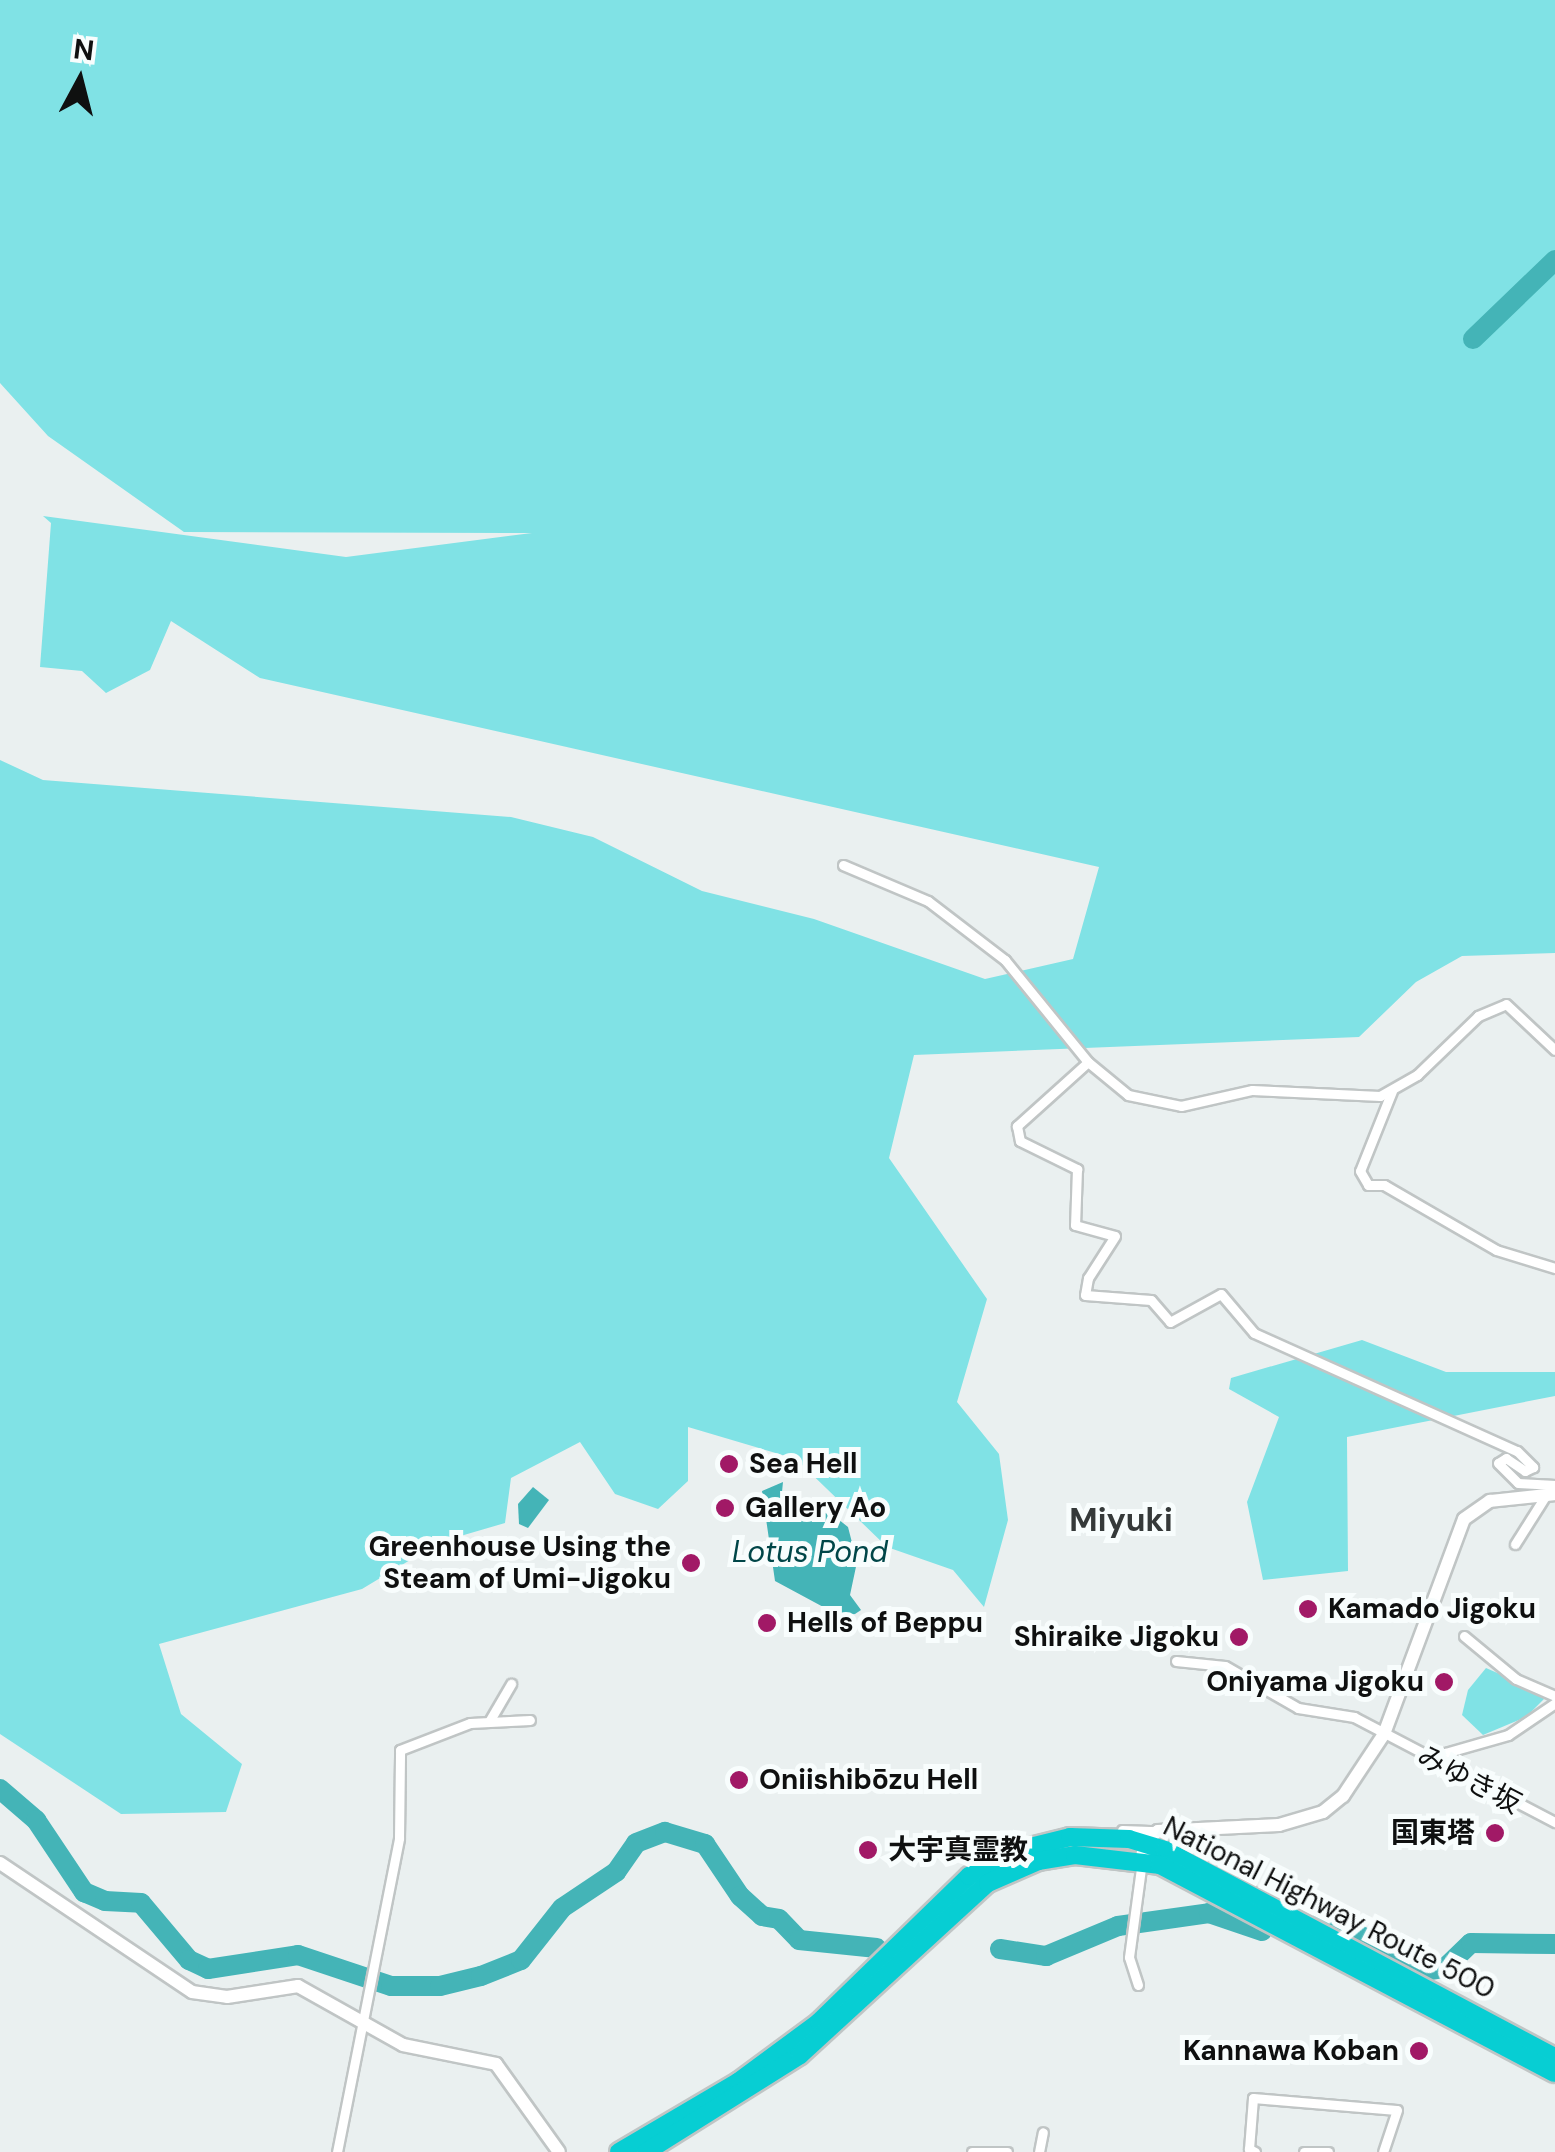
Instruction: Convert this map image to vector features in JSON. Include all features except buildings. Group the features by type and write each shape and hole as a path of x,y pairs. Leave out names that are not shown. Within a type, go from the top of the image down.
{"highway":[{"name":"National Highway Route 500","path":"619,2152 738,2082 819,2022 969,1876 1018,1850 1070,1837 1148,1844 1555,2057"},
{"name":"National Highway Route 500","path":"1148,1844 1555,2074"},
{"path":"646,2152 800,2055 988,1883 1038,1861 1148,1844"}],"street":[{"path":"843,865 928,901 993,950 1046,1003 1088,1062 1119,1092 1181,1106 1252,1090 1354,1098 1392,1091"},
{"path":"1555,1050 1506,1004 1494,1006 1392,1091 1360,1171 1368,1185 1384,1185 1496,1250 1555,1268"},
{"path":"1088,1062 1017,1126 1020,1141 1076,1169 1075,1225 1114,1236 1088,1278 1085,1295 1152,1300 1170,1322 1221,1294 1254,1333 1517,1452 1533,1467 1524,1471 1506,1458 1498,1463 1518,1483 1552,1490"},
{"path":"1515,1544 1552,1490"},
{"path":"1138,1985 1130,1958 1148,1844 1279,1825 1323,1812 1358,1780 1384,1734 1458,1528 1490,1500 1552,1490"},
{"path":"1441,1764 1445,1753 1508,1735 1555,1699 1516,1679 1464,1636"},
{"name":"みゆき坂","path":"1176,1661 1224,1666 1298,1708 1335,1710 1555,1822"},
{"path":"490,1720 511,1684"},
{"path":"338,2152 399,1838 400,1750 490,1720 530,1720"},
{"path":"0,1863 192,1992 226,1997 294,1985 418,2051 466,2053 496,2064 559,2152"},
{"path":"1254,2152 1249,2149 1252,2098 1396,2110 1384,2152"},
{"path":"1039,2152 1043,2132"},
{"path":"972,2152 1007,2152"},
{"path":"1304,2152 1328,2152"}],"shaded area":[{"path":"0,0 1555,0 1555,953 1462,956 1416,982 1359,1037 914,1055 889,1158 987,1299 957,1402 999,1454 1008,1520 984,1607 953,1570 887,1547 796,1459 688,1427 688,1481 658,1509 615,1494 580,1442 511,1478 505,1523 440,1542 362,1589 159,1644 181,1714 242,1764 226,1812 121,1814 0,1734 0,760 43,780 511,817 593,837 702,891 814,919 985,979 1073,959 1099,867 260,678 171,621 150,670 106,693 82,671 40,667 51,523 43,516 346,557 532,533 184,532 48,436 0,383"},
{"path":"1362,1340 1446,1372 1555,1372 1555,1396 1347,1437 1348,1571 1263,1580 1247,1502 1279,1417 1229,1389 1231,1378"},
{"path":"1486,1668 1548,1695 1526,1717 1483,1735 1462,1715 1468,1690"}],"water":[{"name":"Lotus Pond","path":"783,1482 781,1502 833,1515 848,1527 857,1562 850,1595 861,1610 855,1614 840,1616 775,1581 762,1491"},
{"path":"533,1487 549,1500 528,1528 519,1524 518,1504"}],"waterway":[{"path":"1473,339 1555,260"},
{"path":"822,1635 836,1611"},
{"path":"0,1789 36,1820 84,1892 105,1901 141,1903 189,1960 208,1969 298,1955 391,1986 440,1986 481,1976 521,1960 562,1908 616,1872 636,1843 665,1832 705,1844 740,1896 762,1916 779,1919 799,1940 877,1948"},
{"path":"1000,1949 1046,1956 1118,1926 1209,1913 1262,1931"},
{"path":"1323,1917 1430,1970 1445,1968 1471,1943 1555,1944"}],"place":[{"name":"Sea Hell","path":"729,1464"},
{"name":"Gallery Ao","path":"725,1508"},
{"name":"Greenhouse Using the Steam of Umi-Jigoku","path":"691,1563"},
{"name":"Kamado Jigoku","path":"1308,1609"},
{"name":"Hells of Beppu","path":"767,1623"},
{"name":"Shiraike Jigoku","path":"1239,1637"},
{"name":"Oniyama Jigoku","path":"1444,1682"},
{"name":"Oniishibōzu Hell","path":"739,1780"},
{"name":"国東塔","path":"1495,1833"},
{"name":"大宇真霊教","path":"868,1850"},
{"name":"Kannawa Koban","path":"1419,2051"}],"district":[{"name":"Miyuki","path":"1121,1520"}]}
